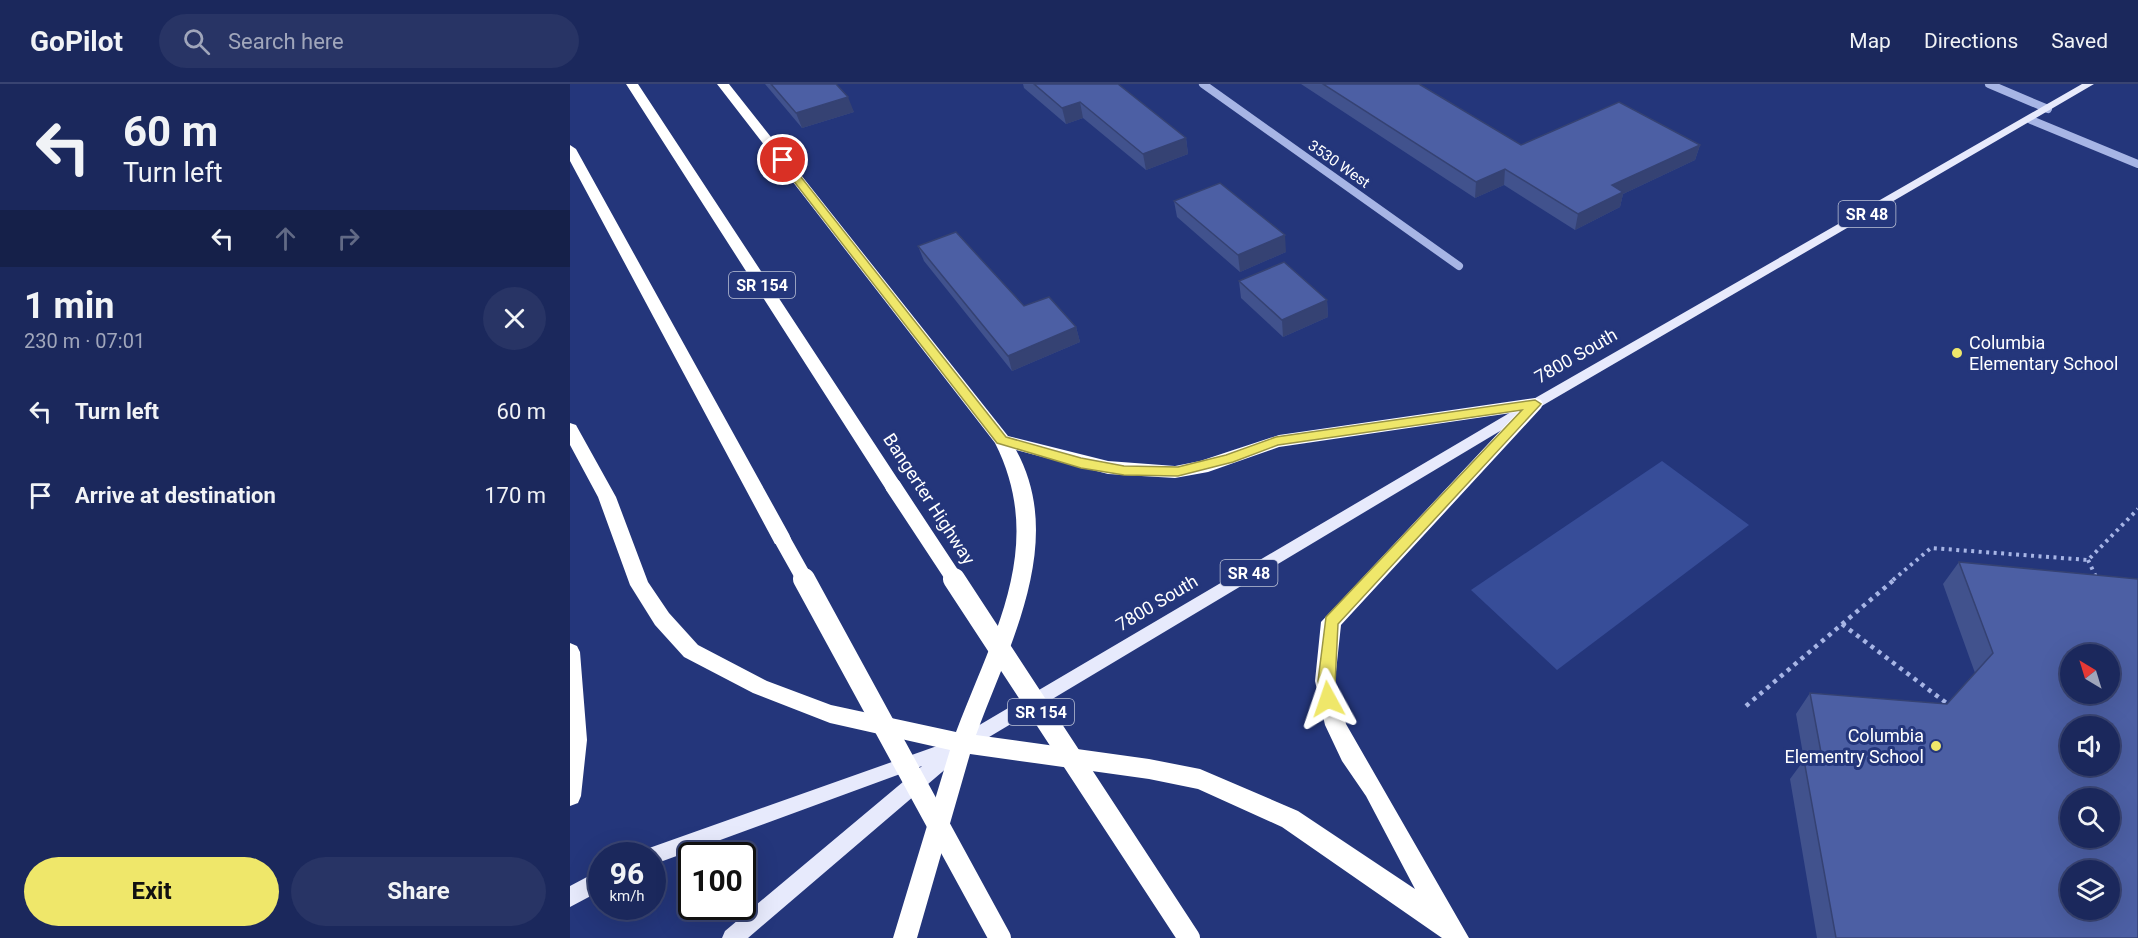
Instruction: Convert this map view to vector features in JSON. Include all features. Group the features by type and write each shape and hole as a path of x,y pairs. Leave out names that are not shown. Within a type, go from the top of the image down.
{"highway":[{"name":"Bangerter Highway","path":"632,84 1189,938"},
{"path":"723,84 1002,440 1018,472 1026,509 1025,550 1011,620 963,743 904,938"},
{"path":"570,149 1000,938"},
{"path":"1002,440 1081,463 1124,471 1178,472 1229,459 1276,441 1535,404"},
{"path":"1452,931 1374,789 1350,754 1336,725 1325,681 1331,621 1535,404"},
{"path":"570,429 608,497 640,585 662,619 692,651 760,687 830,714 963,743 1149,769 1200,779 1290,819 1452,931"},
{"path":"570,652 576,740 570,796"}],"main road":[{"name":"7800 South","path":"732,938 963,743 1535,404 2031,120 2089,84"},
{"name":"7800 South","path":"666,851 963,743"},
{"path":"570,897 588,887"}],"street":[{"name":"3530 West","path":"1203,84 1459,266"},
{"path":"1989,84 2048,109"},
{"path":"2031,120 2138,164"}],"path":[{"path":"1746,706 1931,548 2088,560 2138,509"},
{"path":"2088,560 2102,590"},
{"path":"1842,624 1949,705"}],"shaded area":[{"path":"1662,461 1749,525 1557,670 1471,590"}],"building":[{"path":"771,84 836,84 848,97 796,113"},
{"path":"1034,84 1118,84 1186,138 1143,154 1080,102 1062,108"},
{"path":"1323,84 1419,84 1521,145 1619,102 1700,145 1612,185 1623,192 1578,214 1505,169 1476,182"},
{"path":"1220,183 1285,235 1238,255 1174,201"},
{"path":"956,232 1024,306 1049,297 1076,327 1008,356 918,246"},
{"path":"1284,262 1327,300 1282,320 1239,281"},
{"name":"Columbia Elementry School","path":"1959,562 2138,579 2138,938 1836,938 1804,760 1823,763 1810,693 1947,704 1993,653"}],"place":[{"name":"Columbia Elementary School","path":"1957,353"},
{"name":"Columbia Elementry School","path":"1936,746"}],"route":[{"path":"783,160 895,307 1002,440 1081,463 1124,471 1178,472 1229,459 1276,441 1535,404 1331,621 1325,681 1328,699"}]}
